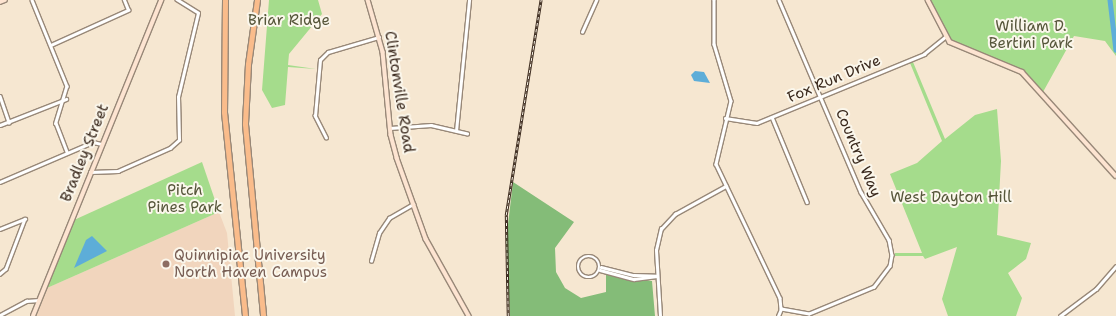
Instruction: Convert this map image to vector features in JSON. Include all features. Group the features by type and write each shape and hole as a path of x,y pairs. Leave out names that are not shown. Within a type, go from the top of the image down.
{"highway":[{"path":"225,0 224,106 245,316"},
{"path":"257,0 248,56 245,124 263,316"}],"street":[{"path":"0,2 5,0"},
{"path":"32,0 67,86 66,99 56,123 67,152"},
{"path":"51,45 128,10 124,0"},
{"name":"Bradley Street","path":"33,316 90,172 161,0"},
{"path":"90,172 118,171 170,148 179,140 178,97 198,12 177,0"},
{"name":"Clintonville Road","path":"368,0 379,37 390,128 413,204 426,240 469,316"},
{"path":"456,131 469,0"},
{"path":"582,32 596,0"},
{"path":"714,0 714,44 731,101 725,118 716,164 779,295 781,309 778,316"},
{"name":"Country Way","path":"779,0 861,192 889,240 890,266 874,287 808,314 781,309"},
{"path":"928,0 945,37 957,48 1022,72 1116,176"},
{"path":"326,138 315,116 320,60 328,52 379,37"},
{"name":"Fox Run Drive","path":"725,118 757,123 924,54 945,37"},
{"path":"0,96 9,122"},
{"path":"0,125 66,99"},
{"path":"772,117 807,202"},
{"path":"390,128 431,125 467,133"},
{"path":"0,182 93,142 102,144"},
{"path":"660,316 657,276 657,240 665,223 726,186"},
{"path":"371,261 379,233 389,218 413,204"},
{"path":"0,229 25,219 6,269 0,274"},
{"path":"601,269 595,278 587,279 581,275 578,265 582,259 592,256 601,269 634,275 657,276"},
{"path":"1060,316 1096,289 1116,266"},
{"path":"618,273 634,279 657,276"},
{"path":"0,315 26,301 39,300"}],"shaded area":[{"name":"Quinnipiac University North Haven Campus","path":"219,212 227,233 235,316 36,316 47,288"}],"green space":[{"name":"Briar Ridge","path":"269,0 318,0 322,14 289,54 288,65 316,69 288,67 285,105 272,108 262,90"},
{"name":"William D. Bertini Park","path":"930,0 1116,0 1116,56 1105,41 1074,36 1043,92 1021,69 951,41"},
{"name":"West Dayton Hill","path":"913,62 945,139 975,115 997,109 1001,161 997,235 1031,243 1026,259 1008,273 1022,298 1016,316 948,316 942,299 957,247 925,259 923,256 895,256 895,253 922,253 890,174 917,163 942,141 910,63"},
{"name":"Pitch Pines Park","path":"202,162 219,212 47,288 74,220"},
{"path":"513,182 574,222 555,248 556,272 565,288 581,298 606,292 606,274 652,281 655,316 510,316 506,241"}],"water":[{"path":"695,71 704,72 710,83 694,81 691,75"},
{"path":"92,236 107,251 74,268 86,240"}],"waterway":[{"path":"1110,0 1116,50"}],"railway":[{"path":"508,316 506,215 541,0"}],"place":[{"name":"Quinnipiac University North Haven Campus","path":"166,264"}]}
